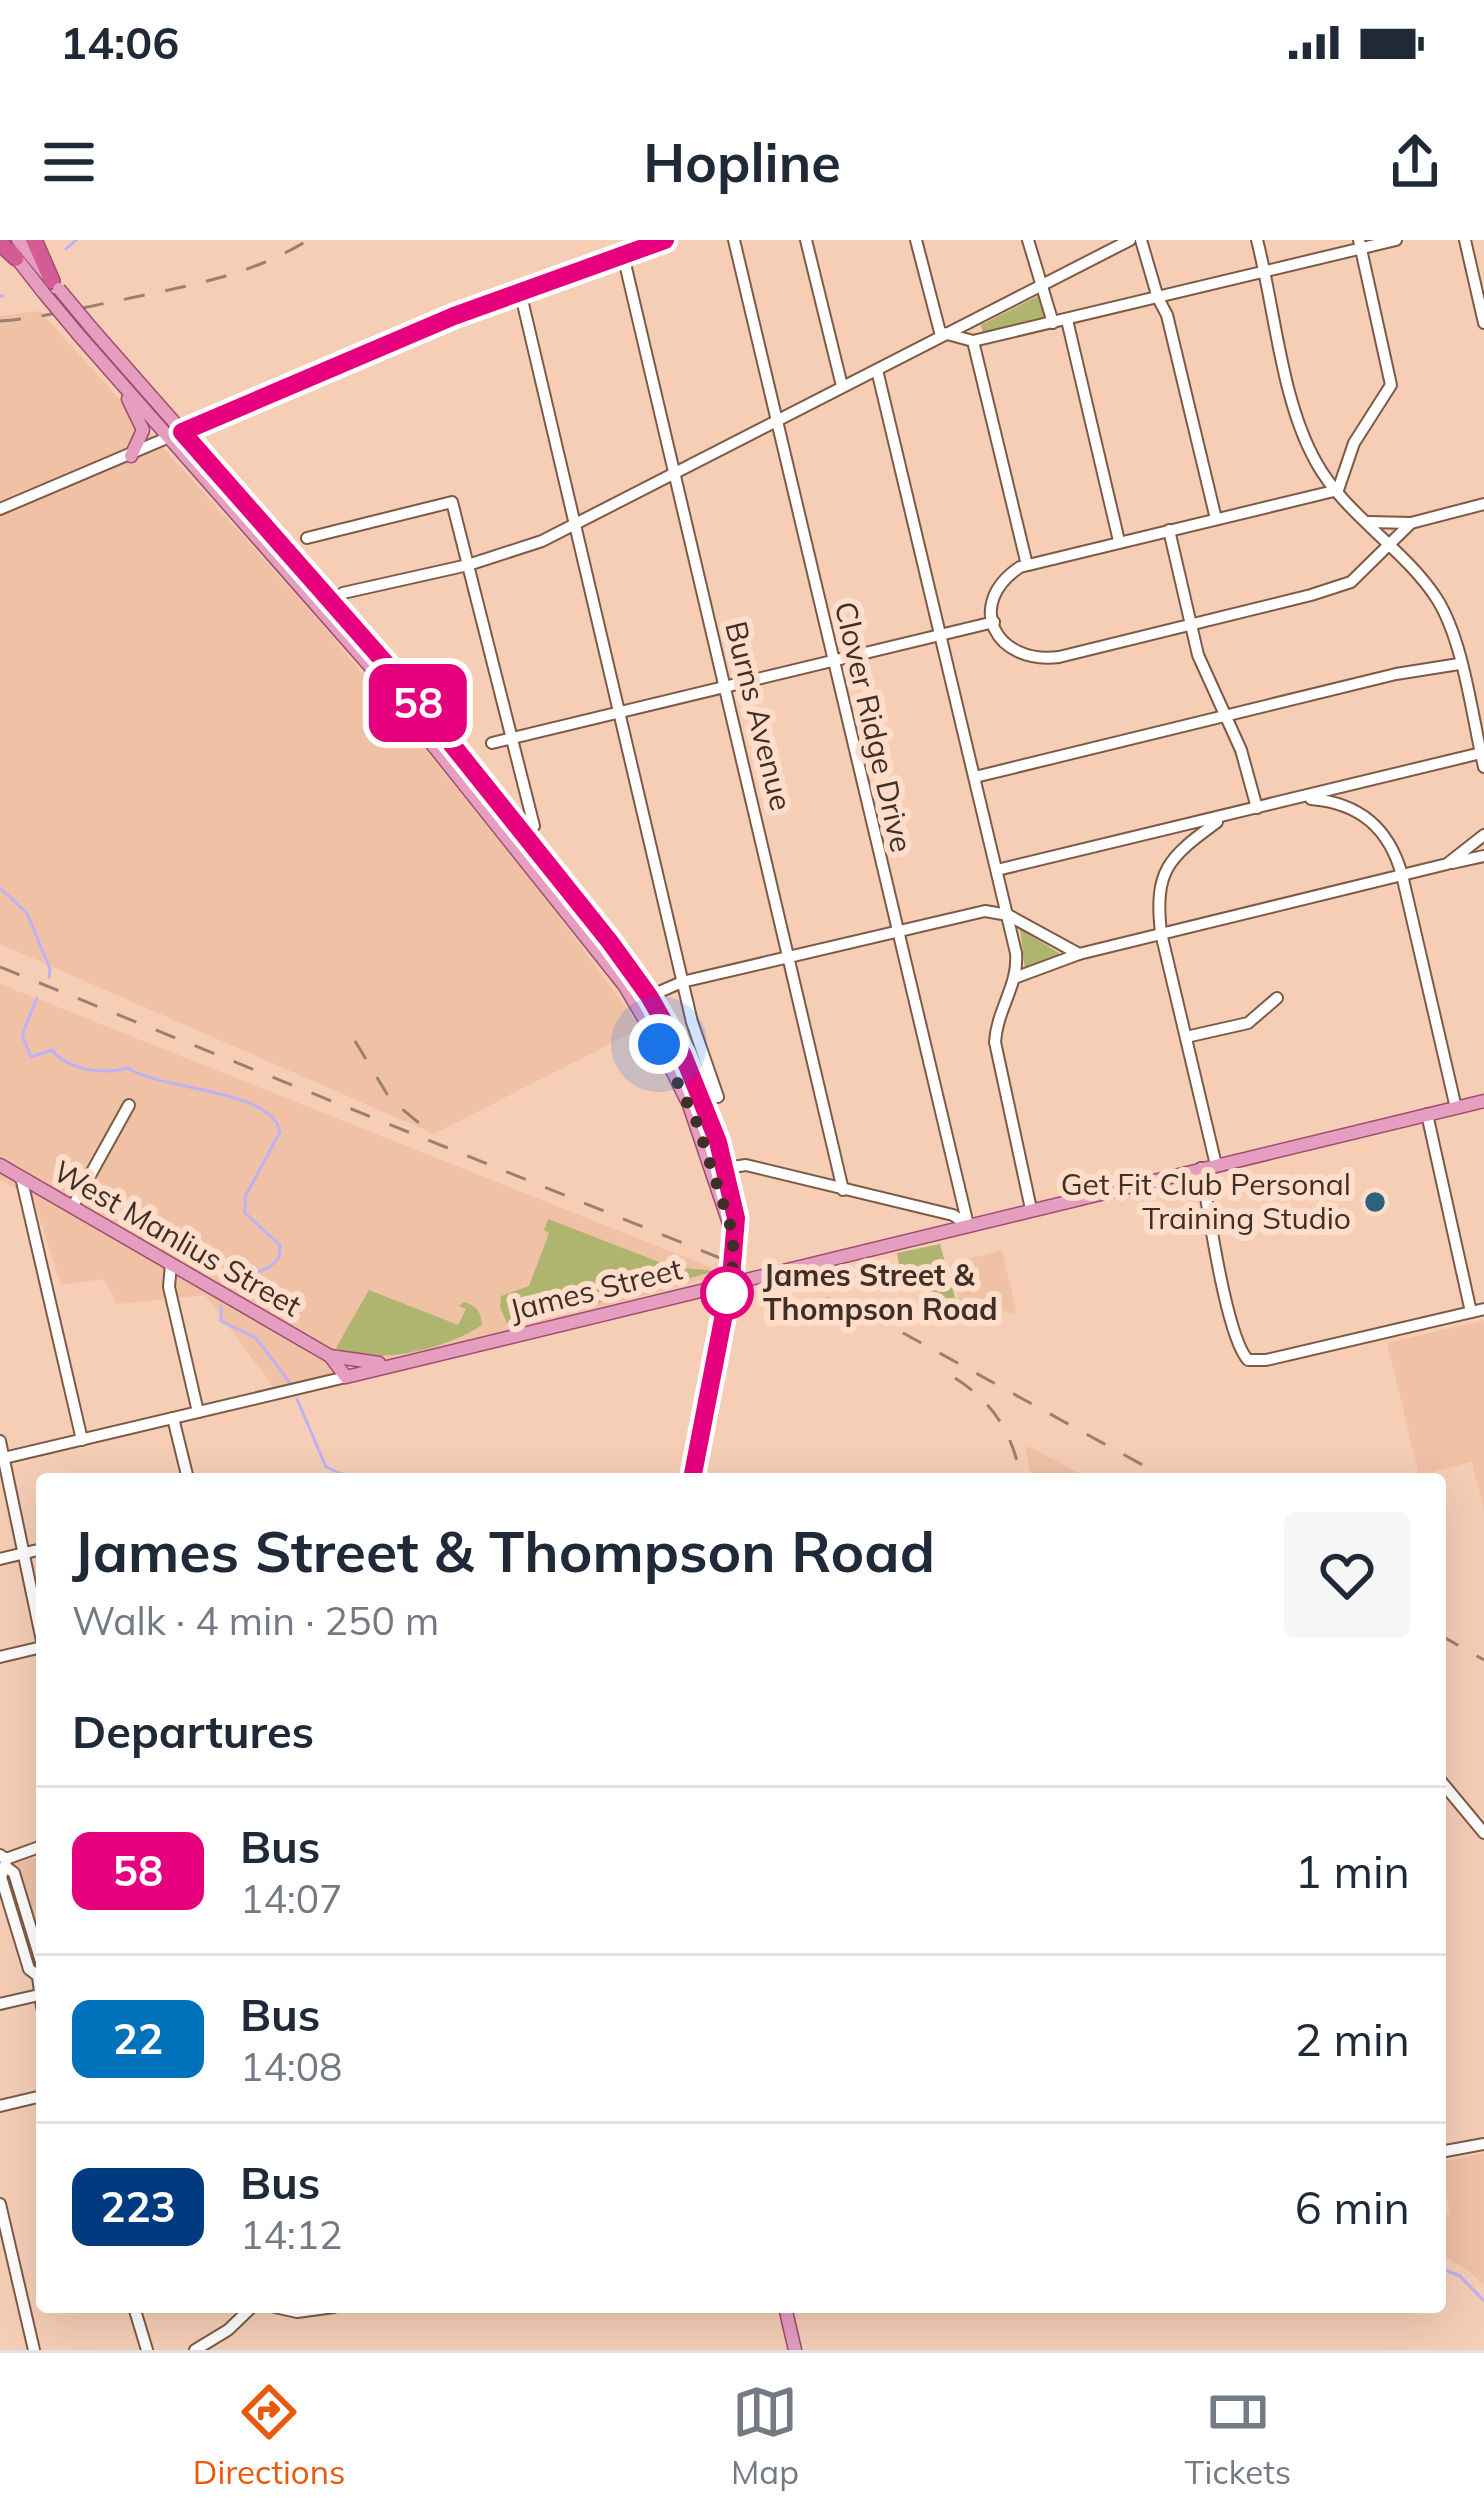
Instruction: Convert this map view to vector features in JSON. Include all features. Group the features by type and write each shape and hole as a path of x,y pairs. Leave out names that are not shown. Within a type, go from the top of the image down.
{"highway":[{"path":"34,240 51,287"},
{"path":"2,242 16,258"}],"main road":[{"path":"18,240 78,334 176,435"},
{"path":"16,258 94,331 643,1000 693,1077 736,1218 730,1282 693,1473"},
{"path":"111,373 143,430 131,456"},
{"name":"James Street","path":"346,1376 1484,1101"},
{"name":"West Manlius Street","path":"0,1165 330,1355 400,1363"},
{"name":"West Manlius Street","path":"330,1355 346,1376"},
{"path":"786,2313 795,2350"}],"street":[{"path":"0,509 520,291 665,240"},
{"name":"Clover Ridge Drive","path":"734,240 968,1225"},
{"path":"806,240 842,386"},
{"path":"916,240 940,332 973,340 1266,273 1360,244 1396,240"},
{"path":"1028,240 1053,323"},
{"path":"343,593 468,565 542,542 1130,240"},
{"path":"1142,240 1167,315 1216,519"},
{"path":"997,869 1354,784 1482,760 1441,606 1316,462 1297,412 1258,240"},
{"path":"1465,240 1484,323"},
{"path":"1338,490 1354,443 1391,386 1360,244"},
{"name":"Burns Avenue","path":"623,255 843,1190"},
{"path":"520,291 682,982 718,1097"},
{"path":"1067,320 1118,542"},
{"path":"973,340 1027,565"},
{"path":"878,370 1008,915 1017,977"},
{"path":"1338,490 1027,565 998,586 991,603 999,637 1014,652 1041,659 1335,588 1351,582 1411,523"},
{"path":"307,538 452,502 534,826"},
{"path":"1369,522 1411,523 1484,504"},
{"path":"1168,530 1202,667 1245,762 1257,808"},
{"path":"492,742 994,622"},
{"path":"975,777 1396,674 1459,664"},
{"path":"1346,806 1354,784"},
{"path":"1292,801 1325,800 1346,806 1378,824 1388,838 1402,875 1456,1108"},
{"path":"1216,1165 1161,933 1160,884 1175,854 1222,818"},
{"path":"1176,829 1184,846"},
{"path":"1448,864 1484,835"},
{"path":"1031,1209 994,1042 1005,995 1017,977 1079,954 1484,856"},
{"path":"643,1000 682,982 985,911 1008,915 1079,954"},
{"path":"1186,1037 1248,1023 1277,998"},
{"path":"73,1206 129,1105"},
{"path":"1201,1168 1232,1319 1248,1360 1266,1360 1478,1310 1427,1114"},
{"path":"719,1167 746,1165 953,1215 968,1225"},
{"path":"21,1177 82,1440"},
{"path":"171,1264 169,1286 198,1412"},
{"name":"James Street","path":"2,1459 346,1376"},
{"path":"173,1418 187,1473"},
{"path":"0,1441 36,1617"},
{"path":"0,1559 36,1550"},
{"path":"0,1658 36,1646"},
{"path":"1446,1787 1484,1833"},
{"path":"4,1860 36,1848"},
{"path":"4,1860 2,1890 29,1969 36,1974"},
{"path":"4,1860 14,1873 36,1945"},
{"path":"0,2004 36,2001"},
{"path":"0,2106 36,2097"},
{"path":"1446,2151 1484,2144"},
{"path":"0,2204 34,2350"},
{"path":"136,2313 147,2350"},
{"path":"195,2350 246,2313"}],"shaded area":[{"path":"40,311 321,623 533,882 641,1028 434,1134 0,944 0,316"},
{"path":"0,984 724,1274 278,1393 205,1295 117,1304 104,1279 61,1285 33,1198 0,1180"},
{"path":"1002,1250 1017,1314 959,1301 951,1263"},
{"path":"1484,1320 1484,1510 1472,1462 1419,1473 1387,1343"},
{"path":"1025,1445 1079,1473 1030,1473"},
{"path":"36,1858 36,1963 7,1872 16,1863"},
{"path":"1484,2153 1484,2286 1446,2258 1446,2214 1450,2213 1446,2161"}],"green space":[{"path":"1040,295 1047,319 983,334 981,325"},
{"path":"1020,929 1059,953 1058,956 1025,970"},
{"path":"548,1219 672,1267 716,1271 526,1323 507,1323 501,1296 529,1286 549,1233 544,1230"},
{"path":"940,1244 956,1301 903,1285 897,1253"},
{"path":"369,1290 458,1325 466,1309 459,1306 464,1302 478,1310 482,1325 415,1352 376,1356 341,1351 336,1348"}],"waterway":[{"path":"66,249 76,240"},
{"path":"0,888 27,913 49,977"},
{"path":"37,998 22,1035 31,1057 52,1050 87,1069 128,1068 238,1099 273,1118 280,1132 245,1197 245,1213 280,1245 279,1258 268,1268 233,1280 230,1287"},
{"path":"221,1306 221,1321 256,1338 290,1383"},
{"path":"297,1399 326,1467 340,1473"},
{"path":"1446,2270 1460,2276 1484,2301"}],"railway":[{"path":"0,321 218,278 264,263 308,240"},
{"path":"0,967 720,1258"},
{"path":"355,1041 390,1099 425,1128"},
{"path":"788,1281 905,1334 1157,1473"},
{"path":"955,1378 1000,1421 1019,1473"},
{"path":"1446,1638 1484,1660"}],"bus line":[{"name":"58","path":"665,240 454,316 182,432 402,682 610,942 683,1055 726,1166 736,1218 731,1278 693,1473"}],"place":[{"name":"Get Fit Club Personal Training Studio","path":"1375,1202"},
{"name":"James Street & Thompson Road","path":"727,1293"}],"route":[{"path":"659,1044 697,1123 733,1234 726,1300 727,1293"}]}
